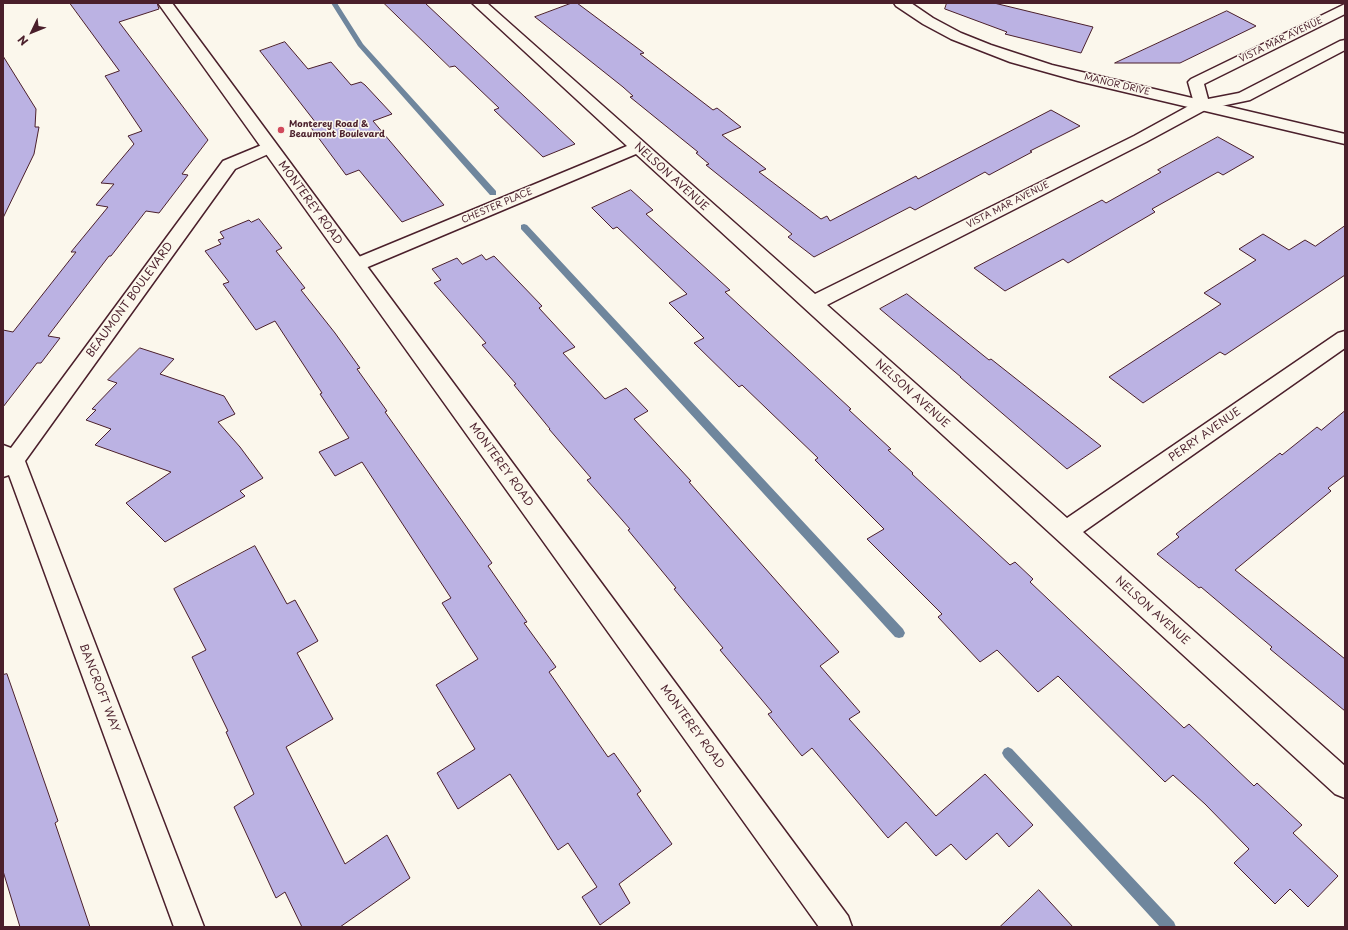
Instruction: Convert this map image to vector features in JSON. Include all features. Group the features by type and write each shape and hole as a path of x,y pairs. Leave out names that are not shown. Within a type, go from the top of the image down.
{"street":[{"name":"MONTEREY ROAD","path":"165,3 837,927"},
{"name":"NELSON AVENUE","path":"479,3 1345,784"},
{"name":"MANOR DRIVE","path":"901,3 939,28 995,52 1060,72 1345,138"},
{"name":"VISTA MAR AVENUE","path":"1202,105 1196,82 1345,8"},
{"name":"VISTA MAR AVENUE","path":"812,304 1140,139 1202,105 1244,97 1345,44"},
{"name":"CHESTER PLACE","path":"356,265 638,146"},
{"name":"BEAUMONT BOULEVARD","path":"7,461 229,165 270,147"},
{"name":"PERRY AVENUE","path":"1064,532 1345,338"},
{"name":"BANCROFT WAY","path":"7,461 189,927"}],"building":[{"path":"70,3 157,3 159,9 119,22 208,140 182,174 188,175 159,213 146,211 111,256 109,256 48,336 60,338 41,363 37,363 3,407 3,330 13,332 76,252 71,252 108,207 96,205 114,184 101,183 134,144 128,136 142,131 105,76 119,71"},
{"path":"384,3 425,3 575,144 543,157 494,110 499,108 455,66 450,67"},
{"path":"572,3 577,3 644,53 640,54 713,110 717,108 741,127 722,135 766,169 759,172 821,219 827,216 830,221 916,176 918,179 1051,110 1080,126 1030,151 1032,152 989,175 985,172 915,210 910,207 814,257 788,237 792,234 706,165 709,164 696,153 698,152 630,97 633,96 623,87 535,17"},
{"path":"947,3 994,3 1093,27 1081,53 1005,34 1007,32 945,9"},
{"path":"1227,11 1256,26 1180,63 1115,63"},
{"path":"285,42 308,69 331,62 351,85 361,82 365,85 392,114 373,121 444,205 402,222 359,170 346,175 309,125 316,123 260,51"},
{"path":"3,56 36,109 35,127 39,127 34,154 3,218"},
{"path":"1218,137 1254,157 1223,175 1218,172 1152,209 1155,212 1068,263 1063,259 1005,291 974,268 1102,200 1106,203 1161,172 1158,170"},
{"path":"631,190 653,210 646,214 730,290 725,292 851,409 849,410 891,449 888,450 913,473 912,474 1010,565 1015,562 1033,579 1030,582 1184,728 1189,724 1254,786 1257,783 1302,825 1293,833 1338,876 1308,907 1290,889 1275,904 1234,863 1249,849 1205,804 1173,775 1165,782 1058,676 1038,692 997,650 980,662 938,617 942,614 867,539 884,529 815,460 818,458 742,385 739,387 694,343 704,338 669,303 687,294 617,227 613,229 592,208"},
{"path":"259,219 282,248 276,251 305,288 301,290 360,368 357,369 387,411 385,412 492,563 488,566 527,622 524,623 556,667 549,672 608,757 614,753 641,791 637,794 672,844 619,884 630,903 600,925 582,897 597,887 568,843 558,850 510,774 458,809 437,773 475,749 436,685 478,659 442,603 451,598 362,462 335,476 319,452 349,438 320,394 322,393 275,321 256,330 223,284 229,282 205,251 221,244 218,240 224,238 220,232 249,220 251,222"},
{"path":"1345,226 1345,275 1225,355 1220,352 1143,403 1109,377 1221,304 1204,293 1256,260 1239,249 1263,234 1289,250 1305,240 1315,246"},
{"path":"482,255 486,260 494,256 542,306 539,308 575,347 563,353 605,399 626,388 648,411 634,419 691,481 689,482 839,652 820,666 860,712 849,719 936,816 985,774 1033,825 1009,847 997,833 966,860 951,844 936,856 906,822 888,838 812,748 802,756 768,714 772,712 720,650 723,648 674,589 676,588 628,530 630,529 587,480 591,478 549,429 514,385 516,384 482,345 486,343 434,283 441,280 432,269 457,258 462,264"},
{"path":"907,294 989,360 991,359 1101,446 1067,469 880,309"},
{"path":"140,348 174,359 160,374 224,396 235,414 218,422 240,447 263,478 240,491 245,496 165,542 126,503 171,472 95,445 111,429 86,420 96,410 92,409 117,383 108,380"},
{"path":"1345,411 1345,475 1328,488 1331,491 1235,570 1345,659 1345,711 1270,649 1272,647 1201,587 1199,588 1157,554 1179,537 1176,534 1280,453 1282,455 1317,427 1321,430"},
{"path":"255,546 287,604 295,600 318,641 297,653 333,719 286,747 345,864 387,835 410,878 340,927 302,927 285,892 276,898 234,807 254,794 226,732 228,731 192,657 206,650 174,589"},
{"path":"7,674 58,821 55,823 90,927 20,927 3,871 3,675"},
{"path":"1039,890 1073,927 1000,927"}],"waterway":[{"path":"334,3 360,45 493,193"},
{"path":"524,227 899,633"},
{"path":"1008,753 1169,927"}],"place":[{"name":"Monterey Road & Beaumont Boulevard","path":"281,130"}]}
